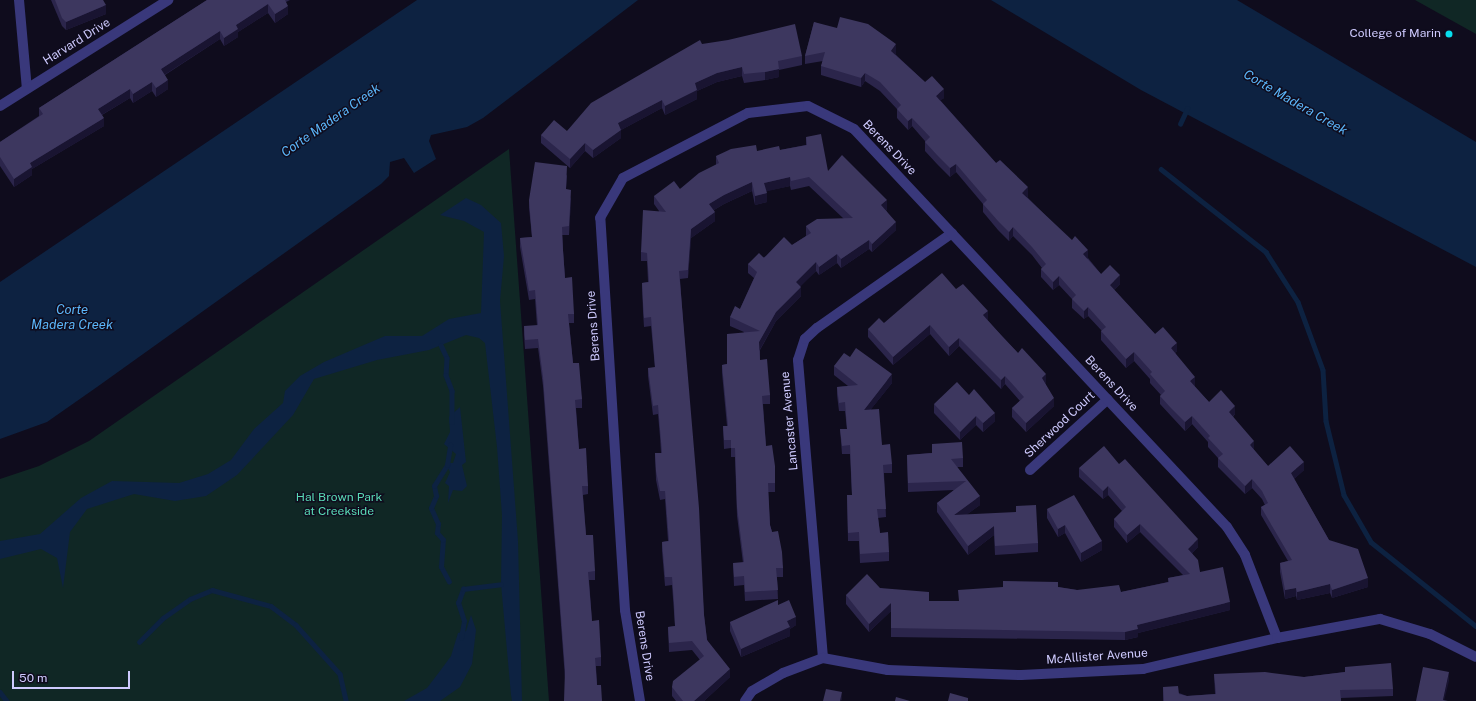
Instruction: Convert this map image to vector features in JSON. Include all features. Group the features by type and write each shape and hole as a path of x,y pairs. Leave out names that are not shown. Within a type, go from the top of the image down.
{"street":[{"path":"19,0 27,89"},
{"name":"Harvard Drive","path":"0,106 168,0"},
{"name":"Berens Drive","path":"640,701 625,610 600,218 623,178 748,113 808,106 854,129 1227,526 1245,555 1277,638"},
{"name":"Lancaster Avenue","path":"823,658 798,360 805,339 817,328 952,233"},
{"name":"Sherwood Court","path":"1030,470 1108,398"},
{"name":"McAllister Avenue","path":"823,658 888,670 1028,674 1143,669 1277,638 1380,619 1430,634 1476,658"},
{"path":"745,701 752,692 783,673 823,658"}],"green space":[{"path":"1415,0 1476,0 1476,34"},
{"name":"Hal Brown Park at Creekside","path":"509,149 549,701 0,701 0,479 39,466 89,441"}],"water":[{"name":"Corte Madera Creek","path":"417,0 638,0 483,118 467,127 431,135 429,141 436,159 414,173 404,158 390,162 389,176 381,184 97,387 47,422 0,439 0,282"},
{"name":"Corte Madera Creek","path":"991,0 1237,0 1476,142 1476,267 1141,90"},
{"path":"466,198 481,205 501,223 504,256 500,301 518,541 522,701 512,701 511,695 501,584 502,515 497,447 485,343 479,338 466,335 429,350 377,360 314,379 293,415 237,475 206,496 175,501 134,494 87,509 70,532 63,588 57,558 41,549 0,559 0,541 40,534 81,498 112,481 179,483 208,474 231,460 254,429 283,403 285,391 300,376 324,362 385,336 422,336 449,319 481,313 484,232 464,221 440,215"},
{"path":"460,407 466,462 462,465 467,486 462,491 453,490 448,503 449,486 445,483 450,472 445,463 453,463 456,454 444,444 450,432 449,417"},
{"path":"471,615 476,630 472,664 460,687 440,701 404,701 427,688 451,656 458,633 466,631"}],"building":[{"path":"55,0 103,0 106,5 66,22 62,18"},
{"path":"207,0 285,0 288,6 275,14 268,4 236,25 238,29 224,38 220,31 161,69 168,80 156,88 152,82 133,94 130,89 98,109 104,118 30,163 32,167 14,179 0,157 0,142 43,114 39,108"},
{"path":"840,17 868,24 896,44 891,51 925,82 932,76 944,89 936,96 996,163 1000,160 1028,187 1022,193 1072,240 1075,236 1088,250 1083,254 1101,274 1110,265 1120,275 1110,285 1155,334 1163,327 1177,343 1171,348 1195,377 1190,381 1209,402 1221,390 1235,406 1229,412 1254,441 1250,445 1268,466 1290,446 1304,462 1291,473 1329,540 1358,549 1368,578 1332,590 1330,584 1297,592 1296,588 1285,590 1280,563 1292,560 1261,507 1268,503 1262,491 1252,479 1245,486 1218,458 1223,454 1208,438 1210,436 1192,416 1185,422 1170,407 1160,396 1165,391 1150,374 1152,372 1134,352 1126,359 1101,331 1106,327 1088,307 1084,311 1072,299 1076,295 1059,276 1053,282 1041,269 1046,264 1032,247 1013,227 1009,232 998,221 983,204 987,200 956,164 950,168 925,142 930,137 912,118 908,121 897,109 901,105 880,82 865,73 861,78 821,66 825,52 805,56 814,22 837,28"},
{"path":"795,24 802,56 778,61 779,69 744,74 742,67 717,73 695,83 697,90 665,106 662,100 618,123 621,130 593,150 585,143 570,159 541,135 554,120 567,131 591,103 700,40 702,44 728,40"},
{"path":"821,134 828,171 842,155 887,200 881,205 896,222 872,244 869,240 841,259 837,254 819,267 816,262 796,282 801,287 776,312 759,342 760,360 767,359 770,395 762,396 766,446 772,445 775,466 775,483 768,483 770,525 772,532 778,531 782,552 783,568 776,568 778,590 745,592 744,576 734,577 733,563 744,562 737,507 735,448 731,448 731,440 724,440 723,426 728,426 722,365 727,364 727,334 760,331 730,317 735,306 740,309 757,272 748,264 759,253 764,258 784,237 792,245 811,233 806,226 817,219 853,218 809,177 791,181 790,177 764,183 767,193 755,196 752,182 709,204 715,212 691,229 688,270 679,271 699,508 704,615 707,640 730,669 694,701 683,701 672,687 673,681 704,656 692,641 669,643 668,627 675,626 674,603 672,577 665,577 662,542 669,541 665,491 660,491 656,471 655,453 662,453 658,405 653,406 648,368 655,367 651,317 644,318 642,283 649,282 647,253 641,252 643,210 666,212 654,196 674,181 680,189 699,173 719,163 716,156 731,149 756,145 757,151 779,146 780,150 807,145 806,137"},
{"path":"535,162 567,166 566,189 571,190 569,226 562,227 563,250 565,278 572,277 574,314 568,314 573,363 579,363 582,399 575,400 579,449 586,448 588,486 582,486 586,535 593,535 595,571 588,572 592,621 599,620 601,657 595,658 597,685 601,685 602,701 564,701 565,670 543,377 538,339 525,340 524,326 538,325 535,290 529,291 520,238 532,237 529,200"},
{"path":"942,273 956,289 963,284 988,311 983,315 1001,335 1018,353 1022,348 1046,374 1042,378 1054,398 1026,423 1012,408 1024,397 1005,376 1001,380 959,338 949,347 930,325 893,357 868,329 879,318 884,323"},
{"path":"856,348 892,374 864,410 879,409 882,445 890,444 892,464 883,465 886,509 877,509 880,533 888,532 889,552 860,554 859,532 848,533 847,495 852,495 850,445 842,446 840,429 847,429 845,402 839,403 837,387 858,385 834,366 844,353 850,357"},
{"path":"957,382 969,395 974,389 995,413 983,423 976,416 960,432 934,404"},
{"path":"962,442 963,458 951,459 980,496 954,515 1016,512 1016,506 1036,505 1038,543 995,546 994,526 968,546 937,503 966,481 908,483 907,455 932,453 932,444"},
{"path":"1104,446 1119,464 1125,459 1198,539 1188,549 1198,560 1200,572 1223,567 1230,602 1137,625 1138,629 1125,632 891,628 891,603 869,624 846,595 867,574 880,588 929,592 929,601 959,601 958,590 1003,587 1003,581 1058,582 1058,587 1077,590 1119,585 1121,592 1169,582 1168,578 1190,574 1140,524 1127,535 1114,519 1126,507 1108,486 1103,491 1079,468"},
{"path":"1074,495 1102,541 1081,553 1065,525 1058,529 1047,509"},
{"path":"778,600 778,605 789,600 796,617 787,621 790,627 741,649 730,622"},
{"path":"1391,663 1393,689 1340,690 1341,701 1164,701 1163,687 1178,686 1179,694 1187,696 1216,694 1214,674 1265,672 1304,677 1345,672 1345,667"},
{"path":"1423,667 1449,672 1443,700 1448,701 1416,701"},
{"path":"826,689 842,692 840,701 823,701"},
{"path":"950,693 968,698 968,701 948,701"},
{"path":"896,697 910,701 895,701"}],"waterway":[{"path":"1180,124 1187,109"},
{"path":"1161,169 1266,252 1298,302 1323,370 1326,421 1344,495 1371,542 1476,626"},
{"path":"441,345 447,358 446,375 452,391 452,422"},
{"path":"449,582 441,567 443,540 437,533 438,524 431,508 436,496 434,486 447,465 450,445"},
{"path":"461,638 464,621 458,603 463,589 501,584"},
{"path":"139,642 163,618 190,599 212,590 271,606 296,625 340,674 346,701"},
{"path":"0,692 7,701"}],"place":[{"name":"College of Marin","path":"1449,34"}]}
